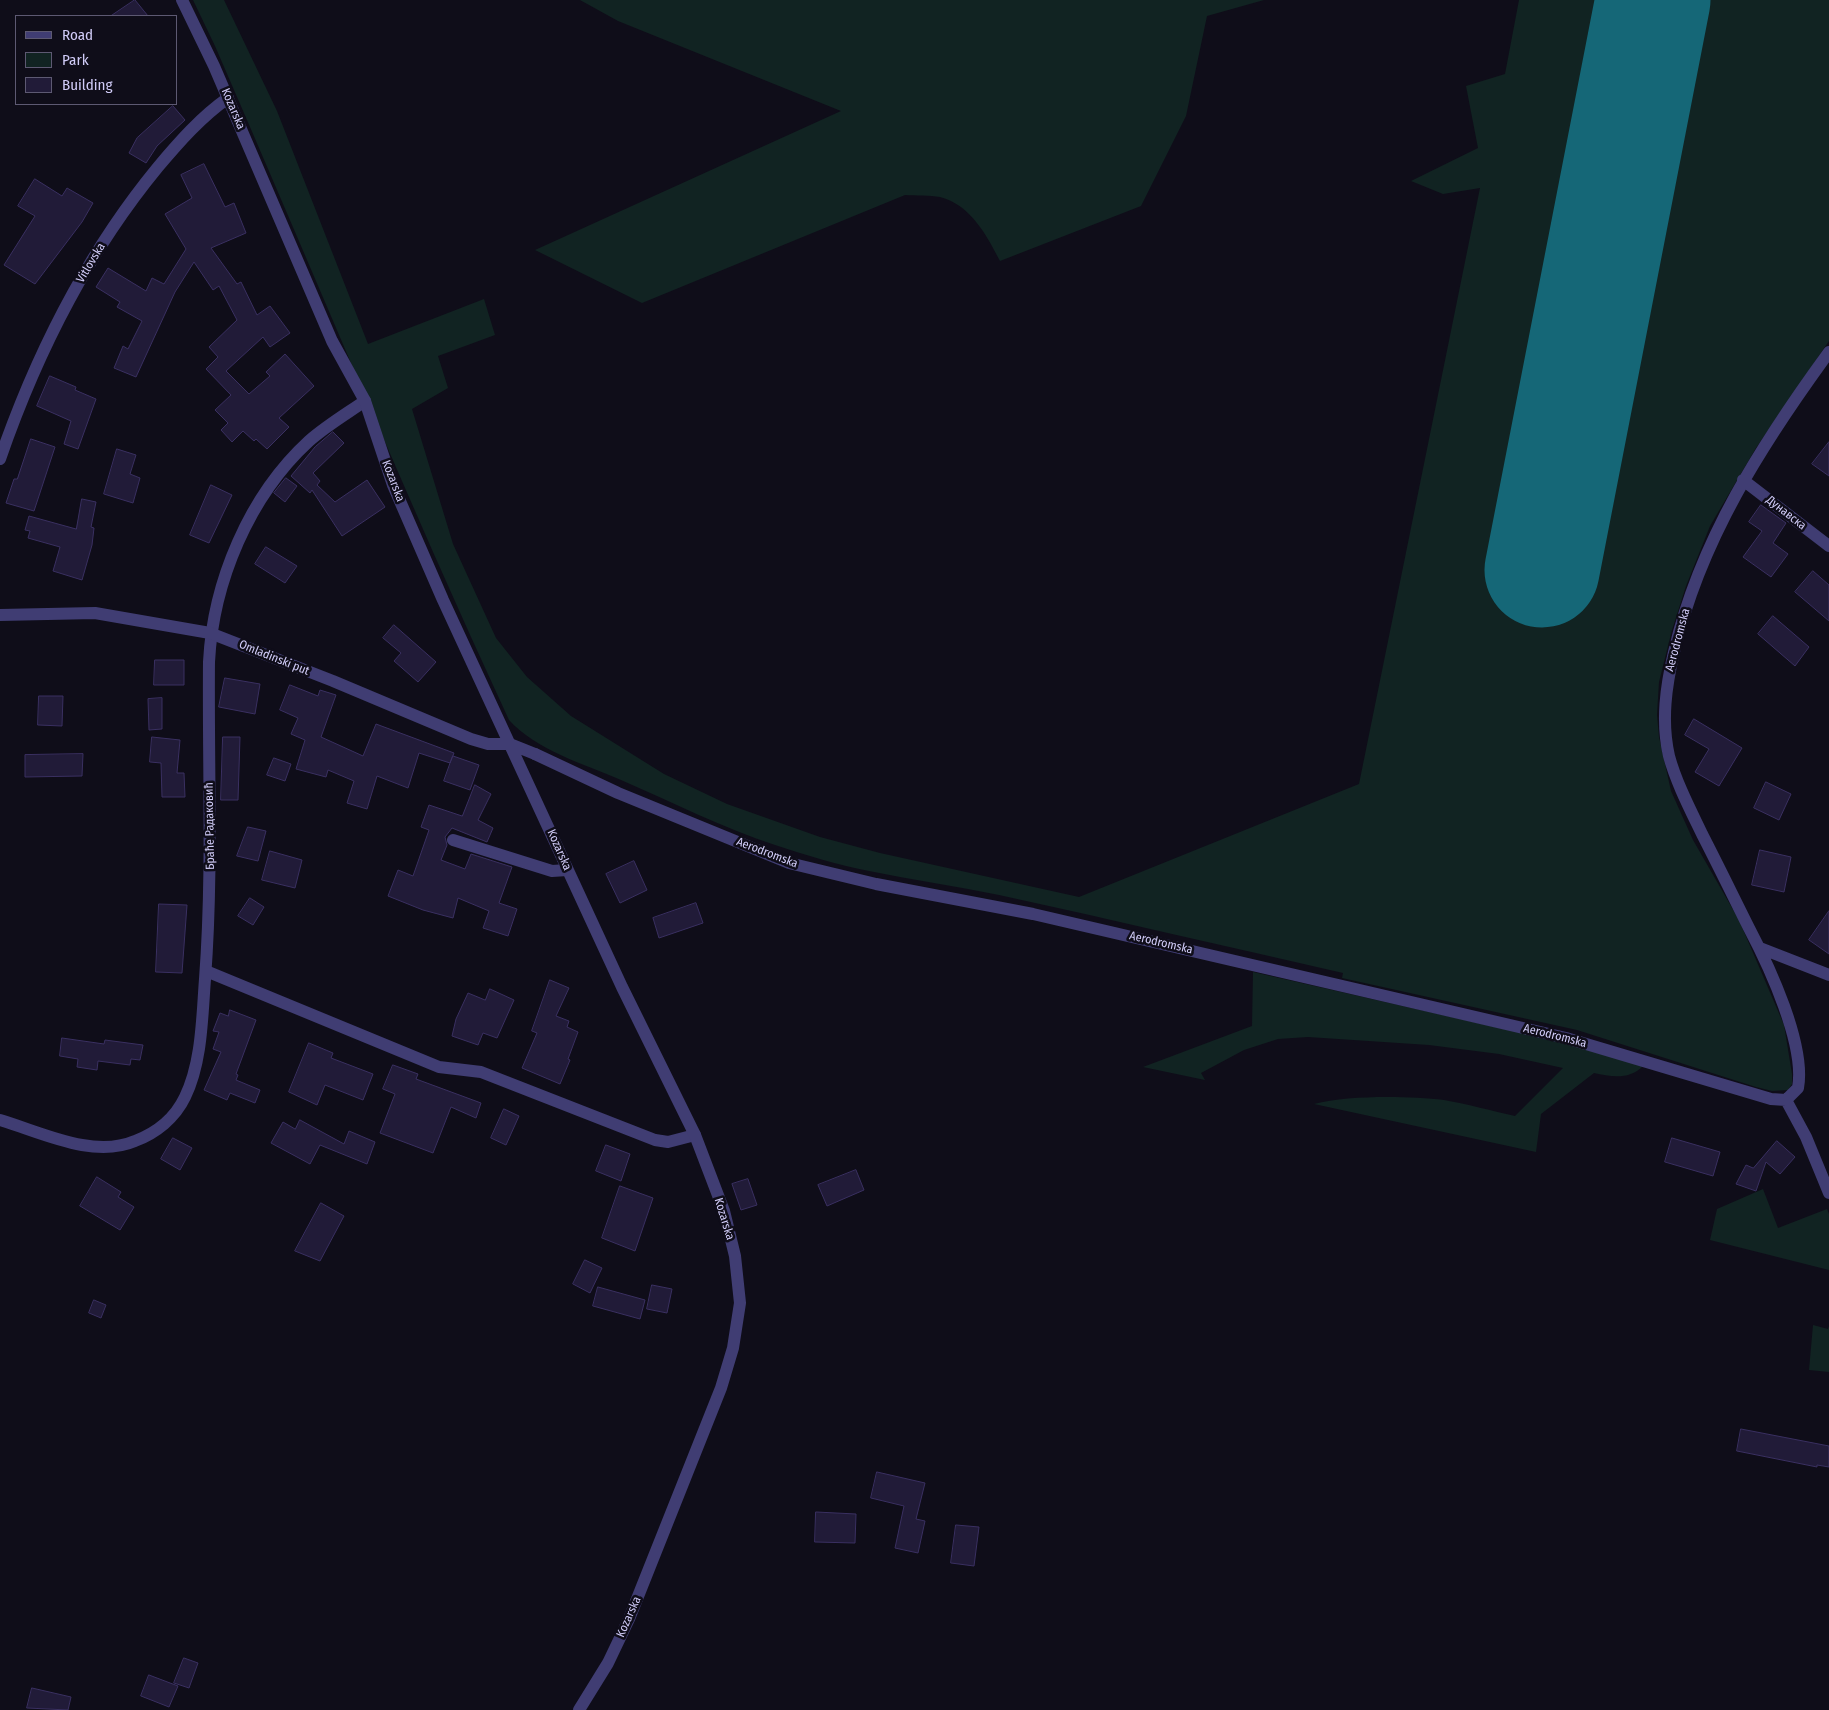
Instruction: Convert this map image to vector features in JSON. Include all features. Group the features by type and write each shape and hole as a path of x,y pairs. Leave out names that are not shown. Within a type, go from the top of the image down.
{"street":[{"name":"Kozarska","path":"182,0 228,98 332,341 365,402 393,485 567,870 695,1136 724,1211 735,1256 740,1303 733,1348 721,1388 629,1619 608,1663 579,1710"},
{"name":"Vitlovska","path":"0,459 11,428 43,354 82,276 127,205 181,139 214,108 228,98"},
{"name":"Aerodromska","path":"535,754 640,803 789,863 812,870 1033,914 1566,1038 1772,1099 1786,1100 1798,1088 1799,1072 1792,1033 1784,1008 1760,948 1688,807 1670,756 1664,723 1669,674 1684,612 1708,546 1743,480 1829,352"},
{"name":"Браће Радаковић","path":"0,1120 59,1138 110,1148 134,1142 156,1132 171,1117 184,1098 195,1066 206,971 210,895 210,633 217,603 240,539 268,489 287,464 310,441 365,402"},
{"name":"Дунавска","path":"1743,480 1829,546"},
{"name":"Omladinski put","path":"0,615 94,613 210,633 333,681 471,739 488,744 510,744 535,754"},
{"path":"453,840 544,869 567,870"},
{"path":"1760,948 1829,975"},
{"path":"206,971 439,1067 481,1072 654,1140 668,1142 695,1136"},
{"path":"1786,1100 1806,1137 1829,1193"}],"green space":[{"path":"193,0 224,0 277,111 368,344 484,299 495,335 438,356 448,388 412,409 453,544 496,638 527,677 571,716 664,774 727,804 820,837 880,853 1079,897 1359,784 1480,188 1443,194 1411,181 1478,148 1466,86 1505,74 1519,0 1829,0 1829,341 1756,448 1710,526 1686,586 1672,630 1659,682 1657,715 1659,737 1671,791 1693,840 1739,920 1784,1025 1792,1074 1792,1084 1788,1090 1772,1091 1756,1087 1577,1030 1342,978 1343,973 999,895 857,869 822,860 736,831 561,755 533,740 509,720 433,553 215,46"},
{"path":"580,0 1264,0 1207,16 1186,116 1141,206 1000,261 977,223 961,207 940,197 905,195 642,303 535,250 841,111 618,21"},
{"path":"1253,972 1557,1041 1643,1066 1632,1074 1620,1076 1594,1073 1541,1114 1536,1152 1314,1104 1344,1099 1413,1098 1444,1100 1515,1116 1563,1068 1499,1054 1429,1045 1308,1037 1278,1039 1244,1050 1201,1073 1205,1080 1143,1067 1252,1026"},
{"path":"1763,1189 1778,1228 1827,1209 1829,1214 1829,1270 1710,1240 1717,1209"},
{"path":"1813,1325 1828,1329 1829,1326 1829,1372 1809,1370"}],"building":[{"path":"135,0 147,15 112,15"},
{"path":"173,106 185,120 157,146 146,163 129,153 137,138"},
{"path":"204,164 225,207 234,203 246,233 211,248 237,284 241,282 257,315 270,306 290,333 270,347 263,337 226,371 249,394 270,376 266,372 285,354 314,386 279,418 289,427 267,449 243,431 232,442 221,430 228,423 215,410 231,395 206,369 218,357 209,347 237,320 219,286 213,290 194,262 175,292 136,377 114,368 123,346 128,349 142,321 117,307 120,302 96,287 108,268 146,291 152,278 164,284 186,249 165,214 192,198 181,175"},
{"path":"35,179 62,196 67,188 93,203 82,222 35,284 4,265 35,216 18,206"},
{"path":"50,376 76,387 75,390 96,399 78,449 64,444 71,421 37,406"},
{"path":"333,432 344,443 313,473 320,481 317,485 335,502 367,480 385,507 342,536 312,490 310,493 291,476 315,447"},
{"path":"31,439 55,447 34,511 6,503 14,479 17,479"},
{"path":"1829,442 1829,476 1812,464"},
{"path":"117,449 136,455 130,474 140,478 133,503 104,494"},
{"path":"286,478 297,486 285,502 274,493"},
{"path":"211,485 232,495 209,543 190,535"},
{"path":"82,499 96,502 91,527 94,528 92,545 82,580 53,571 60,547 28,538 30,531 25,530 29,516 76,529"},
{"path":"1761,505 1786,523 1773,543 1788,554 1771,577 1743,557 1762,531 1749,522"},
{"path":"266,547 297,566 285,583 255,564"},
{"path":"1813,571 1829,585 1829,621 1795,592"},
{"path":"1773,616 1809,647 1795,666 1758,634"},
{"path":"394,625 436,662 418,682 394,661 401,653 383,638"},
{"path":"155,660 184,660 184,685 154,685"},
{"path":"225,678 260,684 255,714 219,707"},
{"path":"290,685 318,696 320,690 336,695 321,737 363,756 376,724 454,753 450,763 419,753 408,788 377,776 367,809 347,803 354,781 328,770 326,777 296,769 305,740 291,734 298,718 280,710"},
{"path":"39,696 63,696 62,726 38,725"},
{"path":"162,698 162,729 149,730 148,699"},
{"path":"1694,719 1742,748 1719,786 1695,772 1709,749 1685,735"},
{"path":"152,737 180,740 177,773 184,773 185,797 162,797 161,763 150,762"},
{"path":"223,737 240,737 238,800 221,800"},
{"path":"83,754 82,776 25,777 25,755"},
{"path":"453,756 479,765 470,790 444,781"},
{"path":"274,758 291,764 285,781 267,775"},
{"path":"1766,782 1791,794 1779,820 1754,808"},
{"path":"475,785 491,794 478,820 493,828 487,842 452,828 445,837 447,845 441,860 465,869 471,854 512,867 499,903 517,909 508,936 483,928 489,911 458,898 453,918 423,910 388,896 398,870 413,876 429,830 421,827 429,805 462,816"},
{"path":"248,827 266,831 258,861 237,856"},
{"path":"1760,850 1791,857 1784,892 1752,885"},
{"path":"270,851 302,860 295,888 262,880"},
{"path":"634,861 647,890 620,903 606,874"},
{"path":"250,898 264,907 253,925 238,916"},
{"path":"696,903 703,923 659,938 653,918"},
{"path":"159,904 187,905 182,973 156,972"},
{"path":"1829,911 1829,954 1809,940"},
{"path":"550,980 569,988 556,1016 569,1021 567,1027 578,1032 568,1059 570,1060 560,1084 522,1068 537,1033 532,1031"},
{"path":"490,989 514,1000 497,1038 483,1033 478,1045 452,1036 456,1019 468,993 485,1000"},
{"path":"230,1010 256,1020 236,1074 238,1075 236,1080 260,1090 255,1103 230,1093 227,1100 204,1090 221,1052 213,1049 219,1032 213,1031 220,1013 228,1016"},
{"path":"62,1038 104,1044 105,1040 143,1045 140,1060 131,1059 130,1065 98,1061 97,1070 77,1067 78,1059 60,1056"},
{"path":"309,1043 333,1053 331,1058 373,1074 363,1100 325,1085 317,1105 289,1092"},
{"path":"393,1065 418,1074 416,1079 481,1103 476,1118 451,1107 433,1153 380,1133 395,1094 383,1089"},
{"path":"504,1109 519,1116 506,1145 491,1138"},
{"path":"300,1120 344,1144 349,1131 375,1142 367,1164 320,1145 310,1164 271,1143 283,1122 295,1129"},
{"path":"173,1138 192,1148 180,1170 161,1159"},
{"path":"1672,1138 1720,1152 1713,1176 1665,1162"},
{"path":"1777,1141 1795,1157 1780,1174 1766,1162 1756,1191 1736,1184 1746,1165 1753,1168"},
{"path":"606,1145 630,1154 621,1181 596,1171"},
{"path":"856,1170 864,1190 827,1206 818,1185"},
{"path":"97,1177 121,1192 118,1197 134,1207 120,1230 80,1206"},
{"path":"748,1179 757,1205 741,1210 732,1184"},
{"path":"620,1186 653,1198 635,1251 602,1238"},
{"path":"321,1203 344,1216 320,1261 295,1251"},
{"path":"585,1260 602,1268 590,1293 573,1284"},
{"path":"652,1285 672,1289 667,1313 647,1309"},
{"path":"598,1287 645,1300 640,1319 593,1306"},
{"path":"94,1300 106,1305 101,1318 89,1313"},
{"path":"1741,1429 1829,1446 1829,1467 1817,1465 1817,1467 1737,1451"},
{"path":"877,1472 925,1483 916,1519 925,1521 918,1553 895,1548 904,1506 871,1498"},
{"path":"816,1512 856,1514 855,1543 815,1542"},
{"path":"956,1525 979,1527 974,1566 951,1563"},
{"path":"184,1658 198,1663 189,1688 174,1683"},
{"path":"149,1675 178,1686 169,1707 141,1696"},
{"path":"32,1688 71,1697 68,1710 27,1708"}],"runway":[{"path":"1542,570 1653,0"}]}
